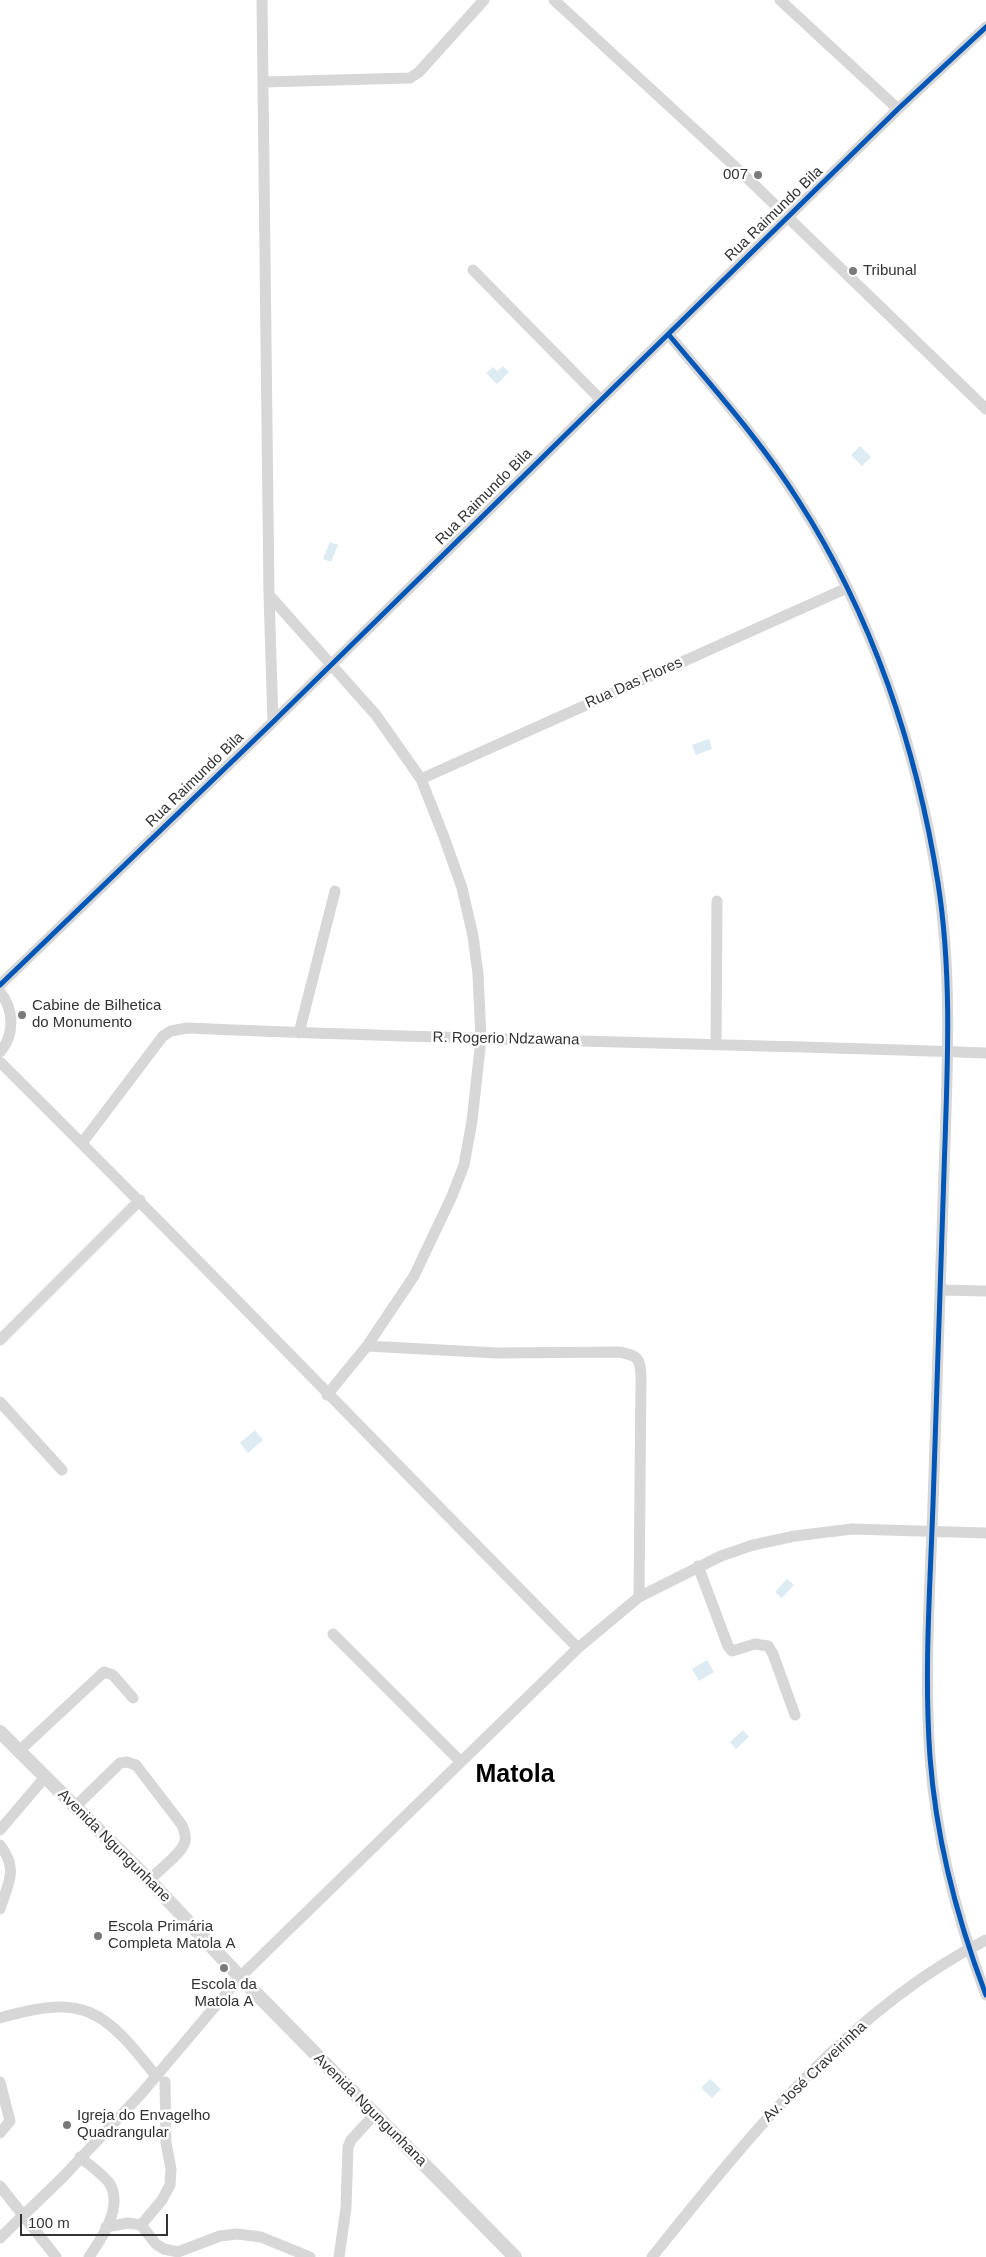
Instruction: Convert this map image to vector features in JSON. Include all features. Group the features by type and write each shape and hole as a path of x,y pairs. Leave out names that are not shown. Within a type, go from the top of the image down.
{"street":[{"path":"262,0 273,722"},
{"path":"263,82 410,78 419,72 484,0"},
{"path":"554,0 742,173 986,409"},
{"path":"780,0 898,110"},
{"name":"Rua Raimundo Bila","path":"0,985 273,722 898,110 986,27"},
{"path":"474,270 601,400"},
{"path":"668,335 742,422 799,500 847,588 878,659 896,709 911,758 926,819 938,885 944,937 948,1051 932,1530 929,1667 930,1755 935,1803 943,1850 968,1949 986,1995"},
{"name":"Rua Das Flores","path":"421,779 847,588"},
{"path":"270,595 376,715 421,779 462,888 473,936 478,974 481,1039 472,1121 464,1165 452,1196 414,1276 367,1346 327,1394"},
{"path":"299,1033 335,891"},
{"path":"716,1044 717,901"},
{"path":"0,992 10,1010 12,1023 10,1036 0,1052"},
{"name":"R. Rogerio Ndzawana","path":"82,1143 163,1036 172,1031 187,1028 481,1039 716,1044 986,1053"},
{"path":"0,1062 140,1200 327,1394 578,1648"},
{"path":"0,1340 140,1200"},
{"path":"940,1290 986,1291"},
{"path":"367,1346 497,1353 619,1352 637,1357 640,1362 641,1377 639,1597"},
{"path":"0,1402 62,1470"},
{"path":"0,2238 161,2079 240,1977 578,1648 639,1597 698,1566 753,1545 795,1536 852,1529 986,1533"},
{"path":"698,1566 728,1646 732,1651 755,1644 768,1646 773,1654 795,1715"},
{"path":"333,1634 460,1761"},
{"path":"19,1751 104,1672 113,1675 133,1698"},
{"name":"Avenida Ngungunhane","path":"0,1732 149,1880 226,1963"},
{"path":"76,1807 120,1763 127,1762 136,1766 182,1825 185,1835 185,1842 180,1851 149,1880"},
{"path":"0,1830 46,1776"},
{"path":"0,1845 10,1863 12,1872 0,1909"},
{"name":"Av. José Craveirinha","path":"652,2257 723,2168 798,2084 901,1994 968,1949 986,1940"},
{"name":"Avenida Ngungunhana","path":"226,1963 515,2257"},
{"path":"0,2018 26,2010 53,2007 84,2010 102,2017 116,2029 161,2079 166,2144 171,2169 170,2185 162,2200 141,2226"},
{"path":"0,2082 10,2121 0,2133"},
{"path":"339,2257 346,2208 348,2147 351,2140 374,2115"},
{"path":"80,2157 109,2183 113,2193 114,2206 106,2227 89,2257"},
{"path":"0,2186 56,2257"},
{"path":"106,2227 128,2223 141,2226 156,2244 164,2249 178,2252 220,2236 237,2234 261,2237 310,2257"}],"shaded area":[{"path":"503,366 509,372 497,384 486,373 493,367 497,371"},
{"path":"860,446 871,457 862,466 851,455"},
{"path":"330,542 338,545 331,562 323,559"},
{"path":"709,739 712,749 696,755 692,745"},
{"path":"255,1430 263,1440 248,1453 240,1443"},
{"path":"787,1579 794,1585 782,1598 775,1592"},
{"path":"707,1660 714,1672 699,1681 692,1669"},
{"path":"743,1730 749,1737 736,1749 730,1742"},
{"path":"710,2079 721,2089 712,2098 701,2088"}],"cycle path":[{"path":"0,985 273,722 898,109 986,27"},
{"path":"669,335 736,415 784,478 824,544 848,590 888,684 918,783 929,833 943,919 948,1028 928,1631 928,1726 937,1818 949,1878 966,1937 986,1995"}],"place":[{"name":"007","path":"758,175"},
{"name":"Tribunal","path":"853,271"},
{"name":"Cabine de Bilhetica do Monumento","path":"22,1015"},
{"name":"Escola Primária Completa Matola A","path":"98,1936"},
{"name":"Escola da Matola A","path":"224,1968"},
{"name":"Igreja do Envagelho Quadrangular","path":"67,2125"}],"district":[{"name":"Matola","path":"515,1775"}]}
